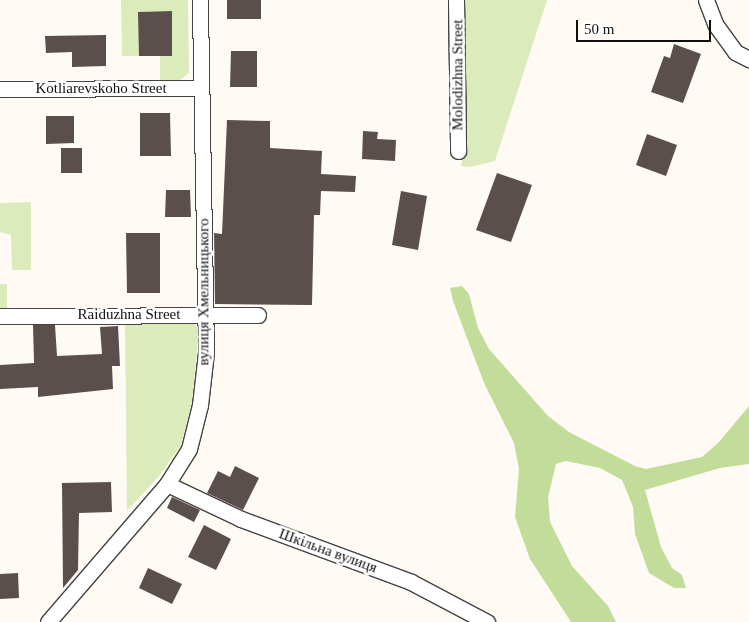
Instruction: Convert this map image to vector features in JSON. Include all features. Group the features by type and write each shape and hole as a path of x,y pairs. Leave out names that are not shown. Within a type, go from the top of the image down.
{"street":[{"name":"вулиця Хмельницького","path":"48,622 167,484 189,449 200,405 207,315 200,0"},
{"name":"Molodizhna Street","path":"456,0 458,151"},
{"path":"706,0 714,24 734,52 749,59"},
{"name":"Kotliarevskoho Street","path":"0,89 201,88"},
{"name":"Raiduzhna Street","path":"0,316 258,316"},
{"name":"Шкільна вулиця","path":"167,484 241,519 411,582 487,622"}],"green space":[{"path":"121,0 188,0 189,73 179,81 160,81 160,56 172,56 172,11 139,12 139,56 122,56"},
{"path":"462,0 547,0 495,161 470,167 461,166 464,151"},
{"path":"31,202 31,270 12,270 11,235 0,232 0,203"},
{"path":"0,284 7,284 7,308 0,308"},
{"path":"462,286 469,294 478,328 489,349 548,416 569,432 635,466 646,469 702,457 719,442 749,406 749,464 720,468 645,490 661,547 672,568 682,575 686,588 674,588 649,573 635,534 633,507 622,480 600,468 566,461 556,464 548,497 550,522 572,566 608,606 616,622 571,622 530,559 515,517 519,469 514,443 484,383 453,301 450,288"},
{"path":"125,323 194,323 199,329 192,402 181,445 160,475 127,511"}],"building":[{"path":"227,0 261,0 261,19 227,19"},
{"path":"172,11 172,56 139,56 138,12"},
{"path":"106,35 106,66 72,67 72,52 46,53 45,36"},
{"path":"674,44 701,54 683,103 651,92 664,56 670,58"},
{"path":"231,51 257,51 257,87 230,87"},
{"path":"140,113 170,113 171,156 140,156"},
{"path":"46,116 74,116 74,143 46,144"},
{"path":"227,120 270,121 270,148 322,151 321,174 356,176 355,192 321,191 320,215 314,215 312,305 215,304 214,233 222,234"},
{"path":"363,131 378,132 377,139 396,140 395,161 362,159"},
{"path":"647,134 677,145 666,176 636,165"},
{"path":"61,148 82,148 82,173 61,173"},
{"path":"497,173 532,185 511,242 476,230"},
{"path":"166,190 190,190 191,217 165,217"},
{"path":"401,191 427,196 418,250 392,245"},
{"path":"126,233 160,233 160,293 127,293"},
{"path":"33,325 55,325 57,356 102,354 100,327 118,326 120,366 112,366 113,389 38,397 38,387 0,389 0,365 34,363"},
{"path":"235,466 259,478 243,510 207,493 218,471 230,477"},
{"path":"111,482 112,512 79,513 78,570 63,588 62,483"},
{"path":"172,497 200,510 194,522 167,508"},
{"path":"204,525 231,539 216,570 188,557"},
{"path":"148,568 182,584 172,604 139,588"},
{"path":"18,573 19,598 0,599 0,574"}]}
